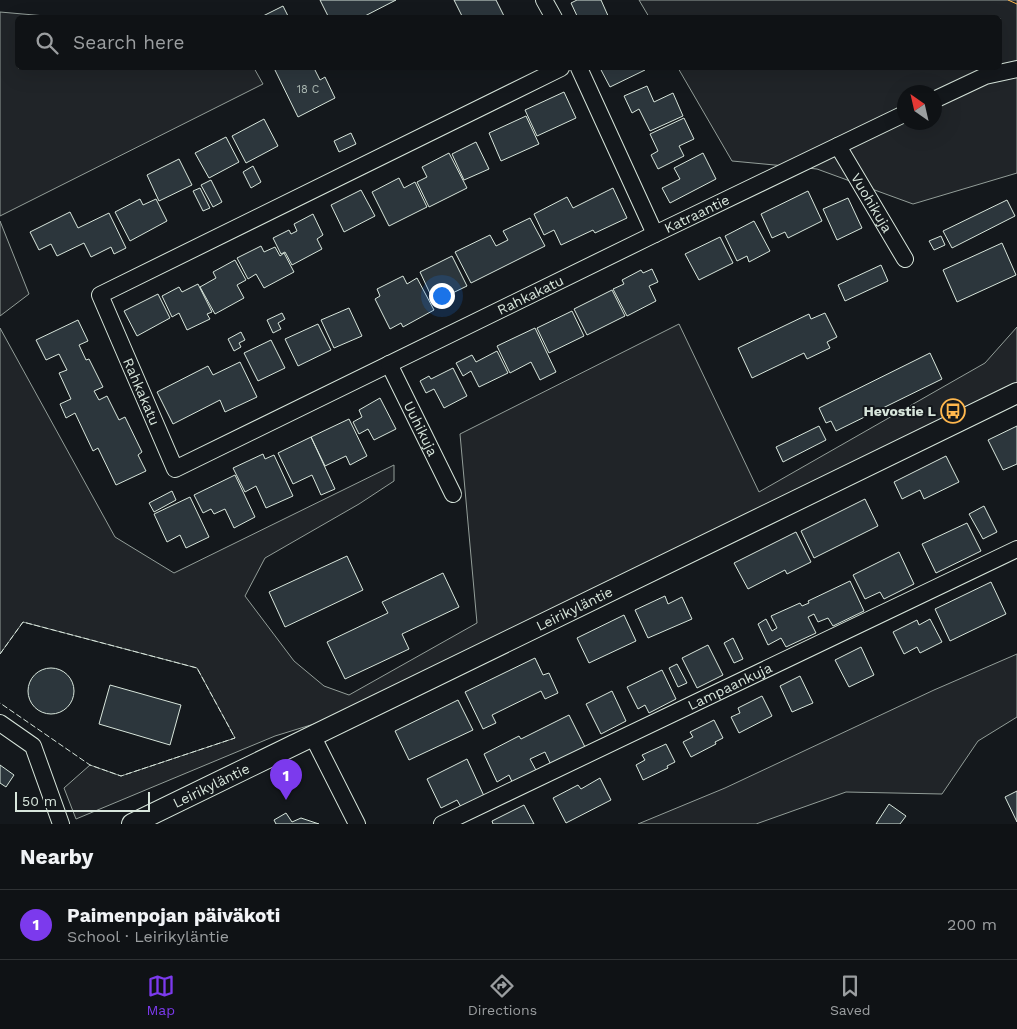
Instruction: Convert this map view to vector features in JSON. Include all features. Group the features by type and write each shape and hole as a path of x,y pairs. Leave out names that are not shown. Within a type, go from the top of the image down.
{"street":[{"path":"544,0 552,15"},
{"path":"942,96 984,76 1017,69"},
{"name":"Rahkakatu","path":"557,70 100,295 175,469 655,234"},
{"name":"Katraantie","path":"580,70 655,234 897,117"},
{"name":"Vuohikuja","path":"838,146 906,259"},
{"name":"Uuhikuja","path":"390,364 452,494"},
{"name":"Leirikyläntie","path":"132,824 1017,394"},
{"name":"Lampaankuja","path":"442,824 1017,549"},
{"path":"0,723 32,746 61,824"},
{"path":"313,737 357,824"}],"shaded area":[{"path":"639,0 1017,0 1017,173 913,204 817,169 732,161 679,70 1002,70 1002,15 648,15"},
{"path":"0,12 34,15 15,15 15,70 255,70 263,84 0,216"},
{"path":"0,221 29,294 0,316"},
{"path":"679,324 759,492 985,363 1017,327 1017,387 405,683 314,724 275,736 76,819 64,788 90,765 121,776 235,738 197,668 23,622 0,654 0,328 115,537 174,573 394,465 394,481 359,504 265,558 245,596 294,661 324,686 349,695 477,623 460,434"},
{"path":"1017,654 1017,717 978,741 942,794 846,792 756,824 638,824 725,788 934,690"}],"building":[{"path":"320,0 396,0 367,15 328,15"},
{"path":"454,0 496,0 504,15 462,15"},
{"path":"577,0 601,0 608,15 577,15 571,3"},
{"path":"283,6 288,15 265,15"},
{"path":"275,70 315,70 320,80 325,77 335,98 298,117"},
{"path":"601,70 645,70 610,87"},
{"path":"647,86 654,102 673,93 683,116 650,131 639,109 632,113 624,96"},
{"path":"564,92 576,118 537,136 525,110"},
{"path":"526,116 539,144 501,161 489,133"},
{"path":"684,118 694,139 679,146 684,156 658,169 651,155 658,151 650,134"},
{"path":"264,119 278,146 246,163 232,136"},
{"path":"351,133 356,144 339,152 334,141"},
{"path":"226,137 239,162 209,178 195,153"},
{"path":"476,142 489,169 464,180 452,154"},
{"path":"449,153 467,188 429,207 417,182 427,177 422,167"},
{"path":"703,153 716,179 670,203 662,188 680,179 674,168"},
{"path":"179,159 192,185 159,201 147,175"},
{"path":"253,166 261,182 251,188 243,172"},
{"path":"399,178 404,188 415,182 427,207 389,226 372,192"},
{"path":"211,180 222,202 213,207 201,185"},
{"path":"200,188 210,208 203,211 193,191"},
{"path":"613,188 627,218 595,233 593,230 561,245 554,230 544,235 534,214 567,197 573,208"},
{"path":"361,190 375,216 344,232 331,205"},
{"path":"808,191 822,221 788,238 785,232 772,238 761,214"},
{"path":"848,198 862,228 837,240 823,209"},
{"path":"140,199 143,205 156,199 167,221 130,241 115,212"},
{"path":"1007,200 1015,216 952,248 943,231"},
{"path":"70,212 78,228 109,213 126,248 114,254 111,247 91,257 84,243 57,256 51,244 39,250 30,232"},
{"path":"313,214 323,235 317,239 322,249 292,265 285,252 281,254 273,238 289,230 291,234 297,231 294,224"},
{"path":"530,218 545,246 471,283 455,252 490,235 496,246 508,240 503,231"},
{"path":"754,221 770,251 749,262 747,256 737,261 725,236"},
{"path":"941,236 945,245 934,250 929,241"},
{"path":"720,237 733,263 699,280 685,254"},
{"path":"1002,243 1016,275 957,302 943,270"},
{"path":"261,246 264,252 275,247 280,256 284,253 294,272 264,288 256,274 248,279 237,258"},
{"path":"452,256 467,286 434,302 420,272"},
{"path":"235,260 246,280 237,285 244,298 215,314 200,287 216,278 213,272"},
{"path":"881,265 888,281 845,301 838,285"},
{"path":"652,269 658,282 649,286 656,301 627,316 613,289 624,284 622,280 641,270 643,273"},
{"path":"403,276 407,284 417,278 434,310 403,327 401,323 390,329 375,299 380,296 377,289"},
{"path":"198,284 212,312 207,314 210,319 187,330 179,313 172,317 162,296 179,287 182,292"},
{"path":"612,290 625,316 587,335 574,309"},
{"path":"158,294 170,318 137,336 124,311"},
{"path":"349,308 362,336 334,348 321,320"},
{"path":"572,311 584,336 549,353 537,328"},
{"path":"282,313 285,319 278,323 281,329 273,333 267,320"},
{"path":"825,313 837,337 827,342 830,348 807,359 804,353 752,378 738,348 809,314 811,319"},
{"path":"78,320 88,341 79,345 86,360 89,359 103,387 94,391 99,400 107,396 119,420 125,417 142,452 138,455 146,471 116,485 98,448 93,451 75,413 66,418 60,404 71,399 59,373 67,370 59,354 46,360 36,340"},
{"path":"318,324 331,350 298,366 285,339"},
{"path":"535,328 556,372 540,380 531,362 510,373 497,346"},
{"path":"241,332 245,340 239,343 241,347 234,351 228,339"},
{"path":"271,340 285,368 258,381 244,353"},
{"path":"497,351 508,373 479,387 471,371 463,376 456,363 472,355 476,362"},
{"path":"930,353 942,379 836,431 831,421 826,423 819,408"},
{"path":"240,362 257,397 225,412 220,400 173,424 157,392 208,366 213,375"},
{"path":"453,368 467,396 444,408 434,389 426,393 420,381 429,376 431,379"},
{"path":"380,398 396,429 374,440 368,429 359,434 353,422 362,417 359,410"},
{"path":"349,419 367,456 350,465 346,456 325,466 311,437"},
{"path":"819,426 826,440 783,462 776,447"},
{"path":"1017,426 1017,464 1003,470 988,440"},
{"path":"311,437 335,489 321,495 312,475 293,484 278,453"},
{"path":"263,454 265,459 274,455 293,496 266,508 256,486 245,492 233,468"},
{"path":"946,456 959,482 924,499 920,490 902,499 894,482"},
{"path":"235,475 255,517 234,528 225,509 214,514 211,509 203,513 194,495"},
{"path":"172,491 176,500 154,512 149,503"},
{"path":"190,497 209,537 186,548 180,535 167,542 154,514"},
{"path":"865,499 878,526 814,558 801,531"},
{"path":"984,506 997,532 983,539 969,514"},
{"path":"967,523 981,551 936,573 922,544"},
{"path":"796,532 811,562 787,574 785,570 748,589 734,563"},
{"path":"899,552 914,584 884,599 880,592 865,599 853,575"},
{"path":"347,556 363,590 285,627 269,592"},
{"path":"443,573 459,607 402,634 409,649 345,679 327,642 388,613 382,602"},
{"path":"850,581 864,611 833,626 828,618 818,622 814,614 808,617 816,633 786,647 781,638 768,645 758,624 766,619 772,631 777,628 771,616 800,603 802,606 809,603 808,601"},
{"path":"991,582 1006,614 950,641 935,609"},
{"path":"665,596 668,604 682,597 692,619 648,638 635,610"},
{"path":"624,615 636,641 589,663 577,638"},
{"path":"930,619 942,642 920,653 917,647 904,654 893,632 917,620 919,625"},
{"path":"733,638 743,659 734,663 724,643"},
{"path":"708,645 723,675 697,688 682,658"},
{"path":"861,647 874,675 849,687 835,660"},
{"path":"535,658 543,675 549,673 558,693 545,699 541,691 492,715 496,723 483,729 465,692"},
{"path":"677,664 687,683 678,687 669,668"},
{"path":"51,668 64,672 70,678 74,691 70,704 64,710 51,714 38,710 32,704 28,691 32,678 38,672"},
{"path":"662,670 676,699 649,713 645,705 638,709 627,687"},
{"path":"800,676 813,703 792,712 780,686"},
{"path":"110,685 181,705 170,745 99,724"},
{"path":"612,691 626,721 601,734 586,704"},
{"path":"762,696 772,716 739,733 731,717 740,713 738,708"},
{"path":"458,700 473,730 409,760 395,731"},
{"path":"569,715 586,749 551,765 545,752 530,759 537,772 513,784 509,775 497,782 484,754 519,736 521,739"},
{"path":"714,720 723,738 715,742 716,744 691,757 683,742 693,737 690,732"},
{"path":"666,744 675,762 667,766 668,768 643,780 636,765 645,760 642,755"},
{"path":"467,759 484,796 461,807 457,800 441,808 427,779"},
{"path":"0,765 14,775 6,787 0,783"},
{"path":"600,778 611,800 566,823 553,798 578,785 581,789"},
{"path":"1017,791 1017,822 1005,797"},
{"path":"889,804 906,816 900,824 876,824"},
{"path":"524,805 534,824 493,824 492,821"},
{"path":"286,813 292,822 301,818 319,824 276,824 274,820"}],"fence":[{"path":"0,654 23,622 197,668 235,738 121,776 90,765 0,703"}],"power":[{"path":"1008,0 1017,4"}],"place":[{"name":"Hevostie L","path":"953,411"},
{"name":"Paimenpojan päiväkoti","path":"286,800"}]}
